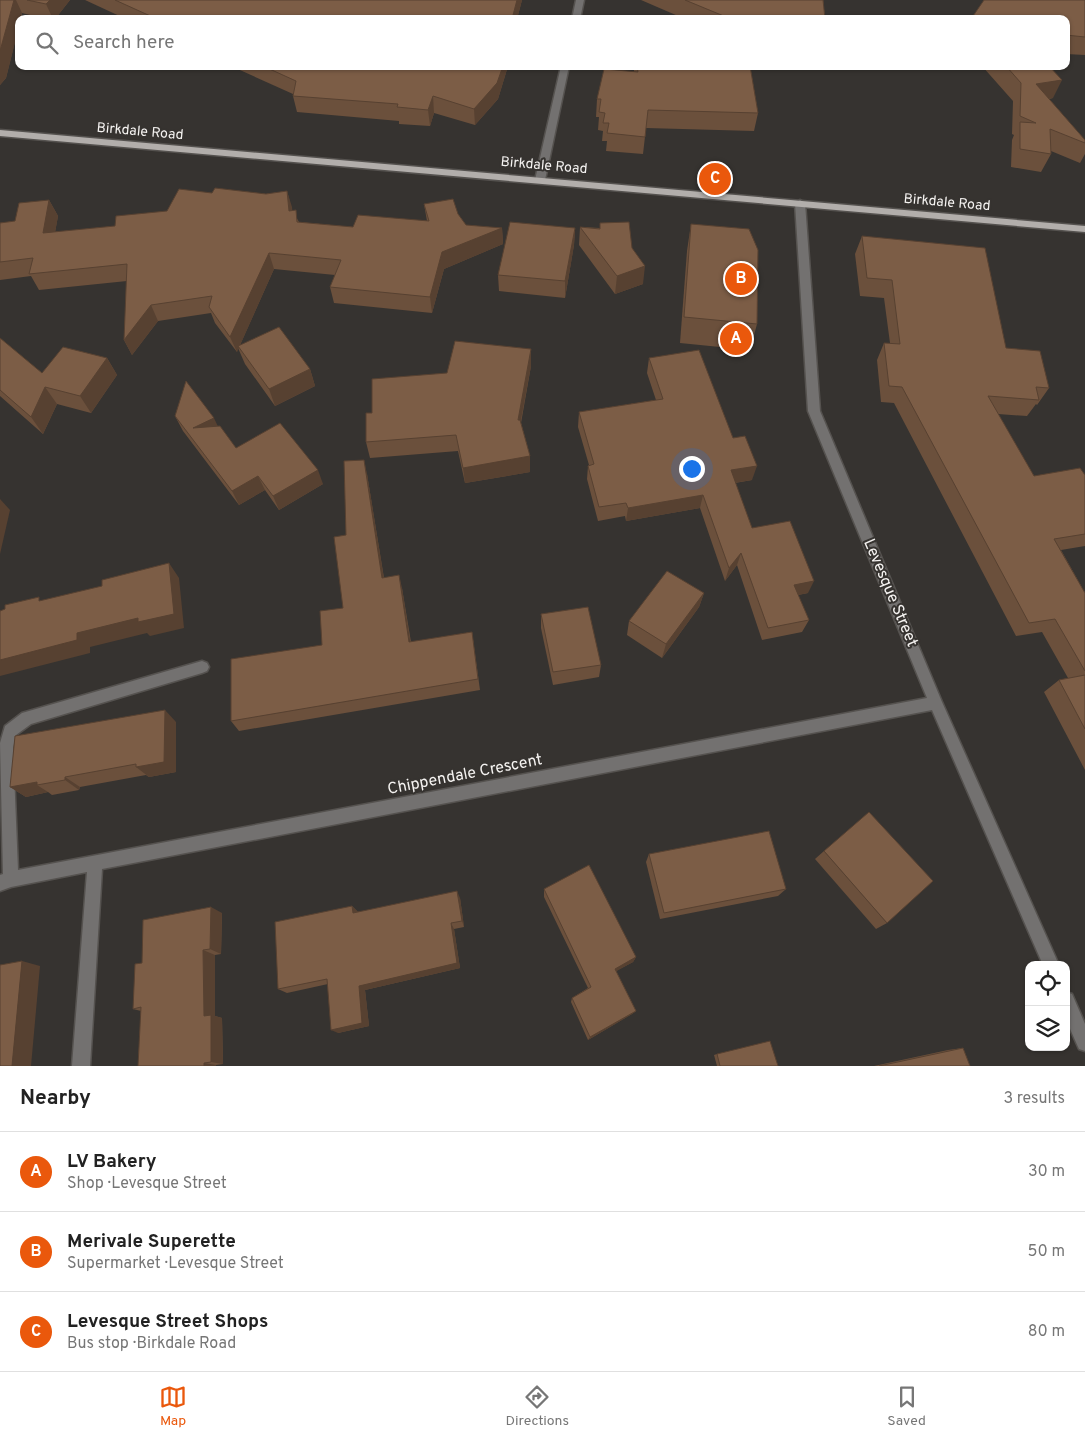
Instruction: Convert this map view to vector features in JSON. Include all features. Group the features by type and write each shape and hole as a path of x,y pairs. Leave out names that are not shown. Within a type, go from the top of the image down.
{"main road":[{"name":"Birkdale Road","path":"0,133 1085,229"}],"street":[{"path":"577,15 580,0"},
{"path":"540,180 564,70"},
{"name":"Levesque Street","path":"800,203 814,411 936,703 1049,961"},
{"path":"6,881 6,748 10,731 26,718 202,667"},
{"name":"Chippendale Crescent","path":"6,881 936,703"},
{"path":"81,1066 95,863"},
{"path":"1069,1006 1085,1043"}],"building":[{"path":"0,0 14,0 0,51"},
{"path":"27,0 50,0 46,4"},
{"path":"115,0 517,0 513,15 148,15"},
{"path":"685,0 823,0 825,15 721,15"},
{"path":"984,0 1085,0 1085,37 1070,35 1070,15 974,15"},
{"path":"272,70 502,70 497,83 474,109 433,96 428,110 397,107 398,104 293,96 296,81"},
{"path":"604,70 638,72 638,70 751,70 758,113 648,110 645,137 607,133 609,123 603,123 605,113 599,112 601,99 597,99"},
{"path":"1010,70 1053,70 1062,80 1036,84 1085,140 1085,143 1050,129 1051,154 1020,149 1020,122 1036,123 1020,116 1021,83"},
{"path":"215,188 266,194 287,191 289,211 296,210 297,222 353,227 358,215 429,221 424,204 453,199 458,214 466,225 502,228 442,252 430,297 330,287 341,260 269,253 230,337 209,307 212,296 151,305 124,340 127,264 29,274 33,258 0,262 0,223 15,221 19,203 49,200 43,233 115,226 116,216 167,211 179,189 212,193"},
{"path":"510,222 575,228 565,281 498,275"},
{"path":"629,222 632,248 645,266 617,276 580,227 600,229 600,223"},
{"path":"691,224 749,229 758,250 757,324 684,317"},
{"path":"862,236 985,248 1006,348 1040,351 1049,388 1036,387 1039,400 988,396 1034,476 1080,468 1085,475 1085,534 1054,539 1085,593 1085,671 1055,619 1029,623 902,387 889,386 884,343 900,344 892,280 867,278"},
{"path":"279,327 310,369 269,389 238,346"},
{"path":"0,338 42,373 63,347 107,358 80,396 45,387 31,417 0,390"},
{"path":"455,341 531,349 518,420 520,420 530,456 463,468 456,435 366,442 366,413 372,413 372,379 447,373"},
{"path":"699,350 733,438 745,436 757,466 731,470 752,528 790,521 814,581 794,585 809,620 768,628 741,553 729,568 703,495 628,508 626,503 599,507 588,466 594,464 579,412 663,399 649,358"},
{"path":"186,381 214,418 193,428 220,426 236,448 280,423 318,470 273,496 258,476 232,491 175,416"},
{"path":"364,460 382,578 399,575 409,642 472,632 478,679 231,721 231,659 322,645 320,611 343,608 334,537 346,535 344,461"},
{"path":"169,563 174,614 138,622 138,618 77,633 77,640 0,660 0,611 5,609 5,605 39,597 39,601 102,586 102,580"},
{"path":"667,571 704,593 666,644 629,621"},
{"path":"588,607 601,665 553,672 541,614"},
{"path":"1085,675 1085,729 1059,680"},
{"path":"165,710 164,762 136,767 136,764 65,777 65,780 37,785 37,782 10,787 15,736"},
{"path":"869,812 933,881 887,923 824,851"},
{"path":"769,831 786,889 664,913 649,854"},
{"path":"589,865 636,957 615,969 636,1011 590,1037 572,998 591,987 544,889"},
{"path":"457,891 462,921 451,923 457,963 359,986 362,1023 331,1030 327,979 278,989 275,922 352,906 353,913"},
{"path":"211,907 210,949 203,950 204,1016 211,1015 211,1062 204,1063 204,1066 138,1066 141,1007 133,1009 135,964 142,963 143,920"},
{"path":"22,961 12,1066 0,1066 0,965"},
{"path":"770,1041 778,1066 720,1066 717,1054"},
{"path":"963,1048 970,1066 879,1066"}],"place":[{"name":"Levesque Street Shops","path":"715,179"},
{"name":"Merivale Superette","path":"741,279"},
{"name":"LV Bakery","path":"736,339"}]}
